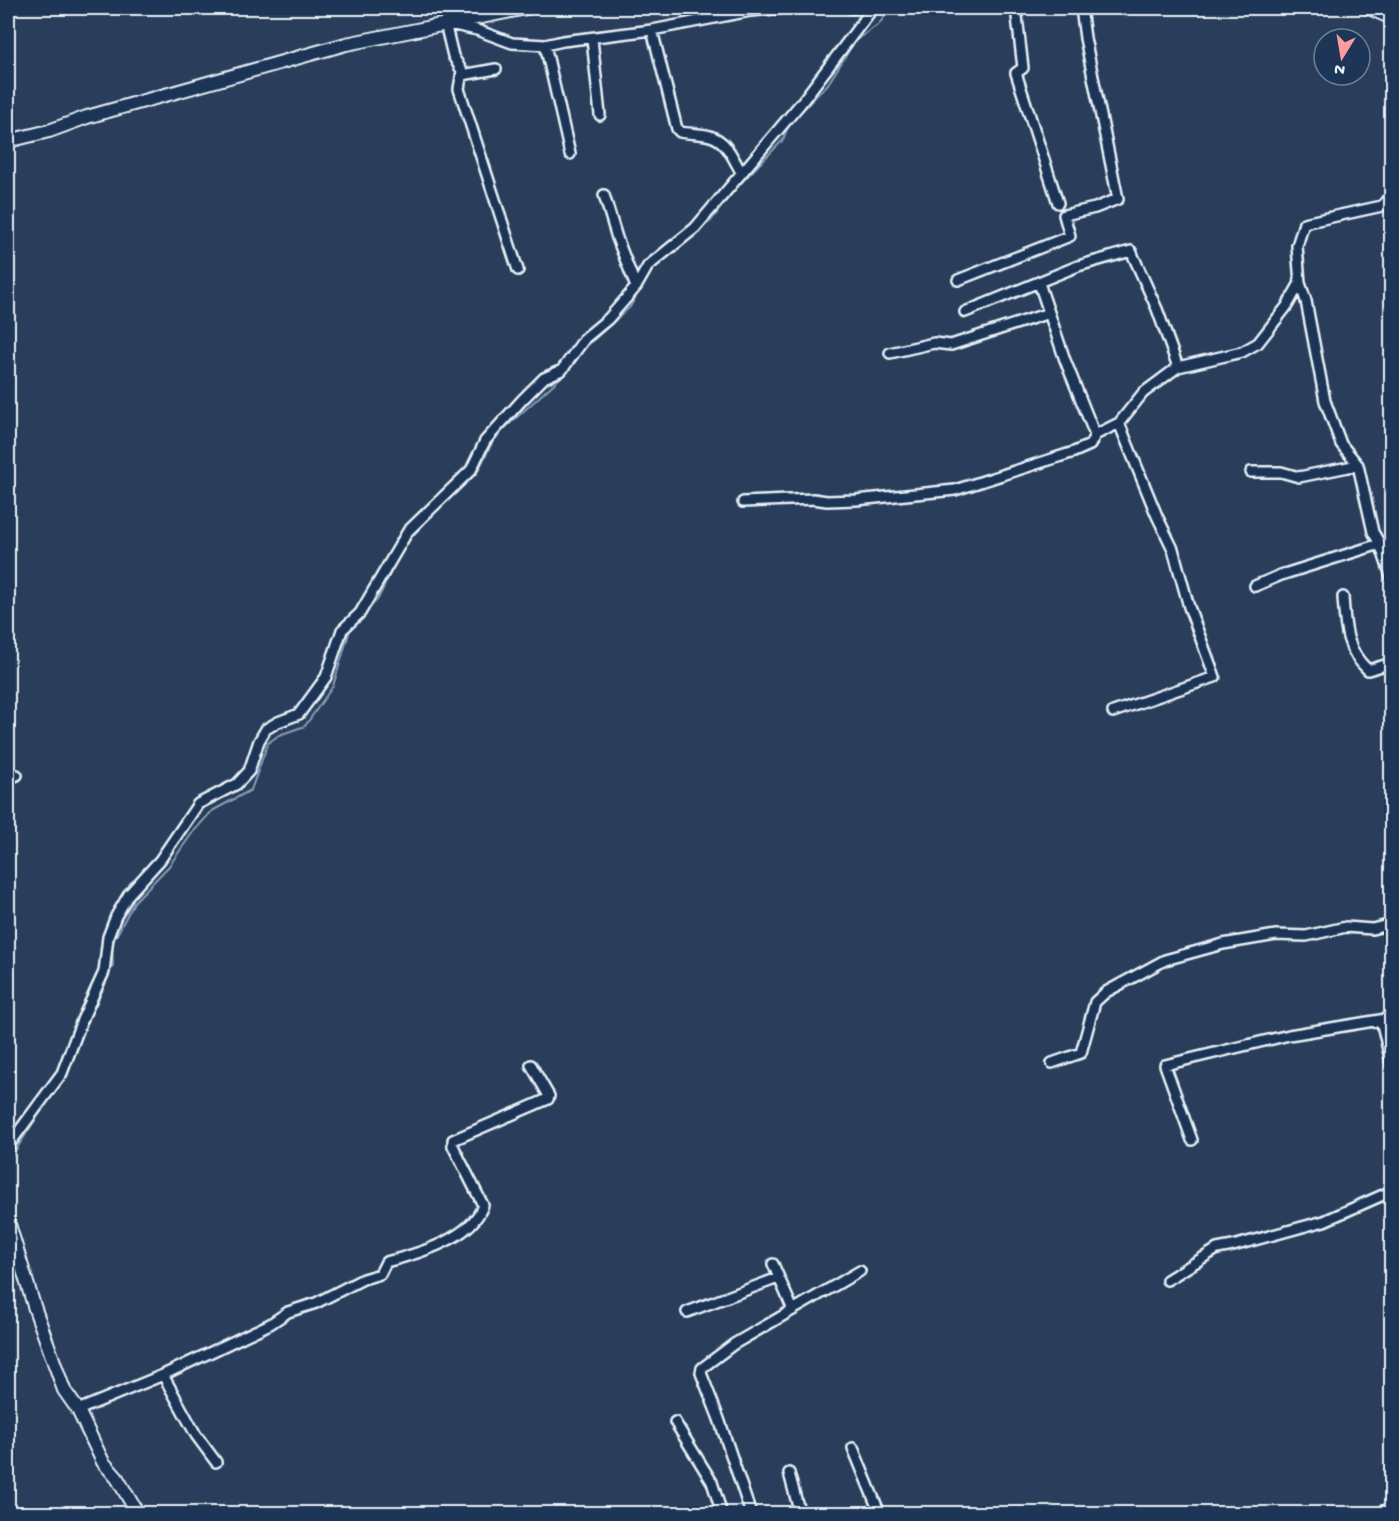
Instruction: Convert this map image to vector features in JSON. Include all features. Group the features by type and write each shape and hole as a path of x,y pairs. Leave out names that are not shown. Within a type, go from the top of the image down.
{"street":[{"path":"8,141 346,44 526,8"},
{"path":"445,23 477,30 512,43 545,45 652,30 751,11 786,8"},
{"path":"8,1146 62,1073 82,1020 104,972 108,937 116,916 129,894 160,860 198,804 237,784 249,771 259,741 267,729 299,714 326,677 342,630 360,614 408,531 471,470 485,441 522,400 544,378 562,369 585,338 608,319 636,287 648,266 695,228 801,103 873,8"},
{"path":"1016,8 1023,68 1016,73 1058,203"},
{"path":"958,280 1070,236 1064,215 1095,208 1118,199 1081,8"},
{"path":"1369,8 1392,18"},
{"path":"445,23 453,56 462,75 458,84 459,89 518,270"},
{"path":"652,30 677,129 680,132 709,135 719,139 741,171"},
{"path":"592,39 600,115"},
{"path":"545,45 570,154"},
{"path":"462,75 496,69"},
{"path":"604,195 617,238 636,287"},
{"path":"1392,196 1382,206 1304,223 1297,246 1300,283 1306,301 1324,401 1341,444 1358,465 1373,532 1380,544 1392,579"},
{"path":"965,312 1078,266 1131,251 1157,309 1178,367"},
{"path":"1039,283 1065,360 1095,435"},
{"path":"743,502 856,500 955,489 1074,452 1090,445 1095,435 1119,423 1143,393 1178,367 1242,352 1258,343 1287,306 1300,283"},
{"path":"890,353 934,343 951,345 1050,313"},
{"path":"1113,712 1215,677 1189,607 1173,549 1119,423"},
{"path":"1251,472 1281,472 1299,477 1358,465"},
{"path":"1256,586 1281,575 1380,544"},
{"path":"1343,597 1345,631 1360,662 1368,670 1392,663"},
{"path":"1052,1063 1081,1053 1095,1002 1106,992 1165,960 1223,944 1276,935 1306,936 1346,927 1372,929 1392,924"},
{"path":"1192,1140 1165,1065 1289,1035 1392,1018"},
{"path":"1381,1020 1392,1067"},
{"path":"78,1410 163,1375 270,1324 288,1311 316,1303 363,1279 380,1274 386,1262 455,1238 476,1218 483,1205 453,1146 453,1140 548,1099 549,1096 531,1065"},
{"path":"1167,1280 1217,1249 1324,1221 1392,1191"},
{"path":"8,1221 35,1309 64,1390 78,1410 103,1462 117,1478 138,1514"},
{"path":"773,1264 793,1310"},
{"path":"752,1514 701,1371 702,1368 734,1344 860,1271"},
{"path":"687,1312 778,1278"},
{"path":"163,1375 196,1435 216,1462"},
{"path":"675,1422 712,1482 722,1514"},
{"path":"854,1448 880,1514"},
{"path":"789,1473 800,1514"}],"waterway":[{"path":"699,230 711,221 735,189 783,140 789,124 828,84 855,41 879,24 891,8"},
{"path":"657,264 683,244"},
{"path":"407,542 477,473 495,437 560,378 587,346 630,307 639,291"},
{"path":"364,614 378,599 402,549"},
{"path":"94,1005 113,965 112,944 134,902 169,866 193,832 212,811 251,790 268,743 279,735 305,726 333,686 350,630 359,620"},
{"path":"8,1162 52,1094"}]}
